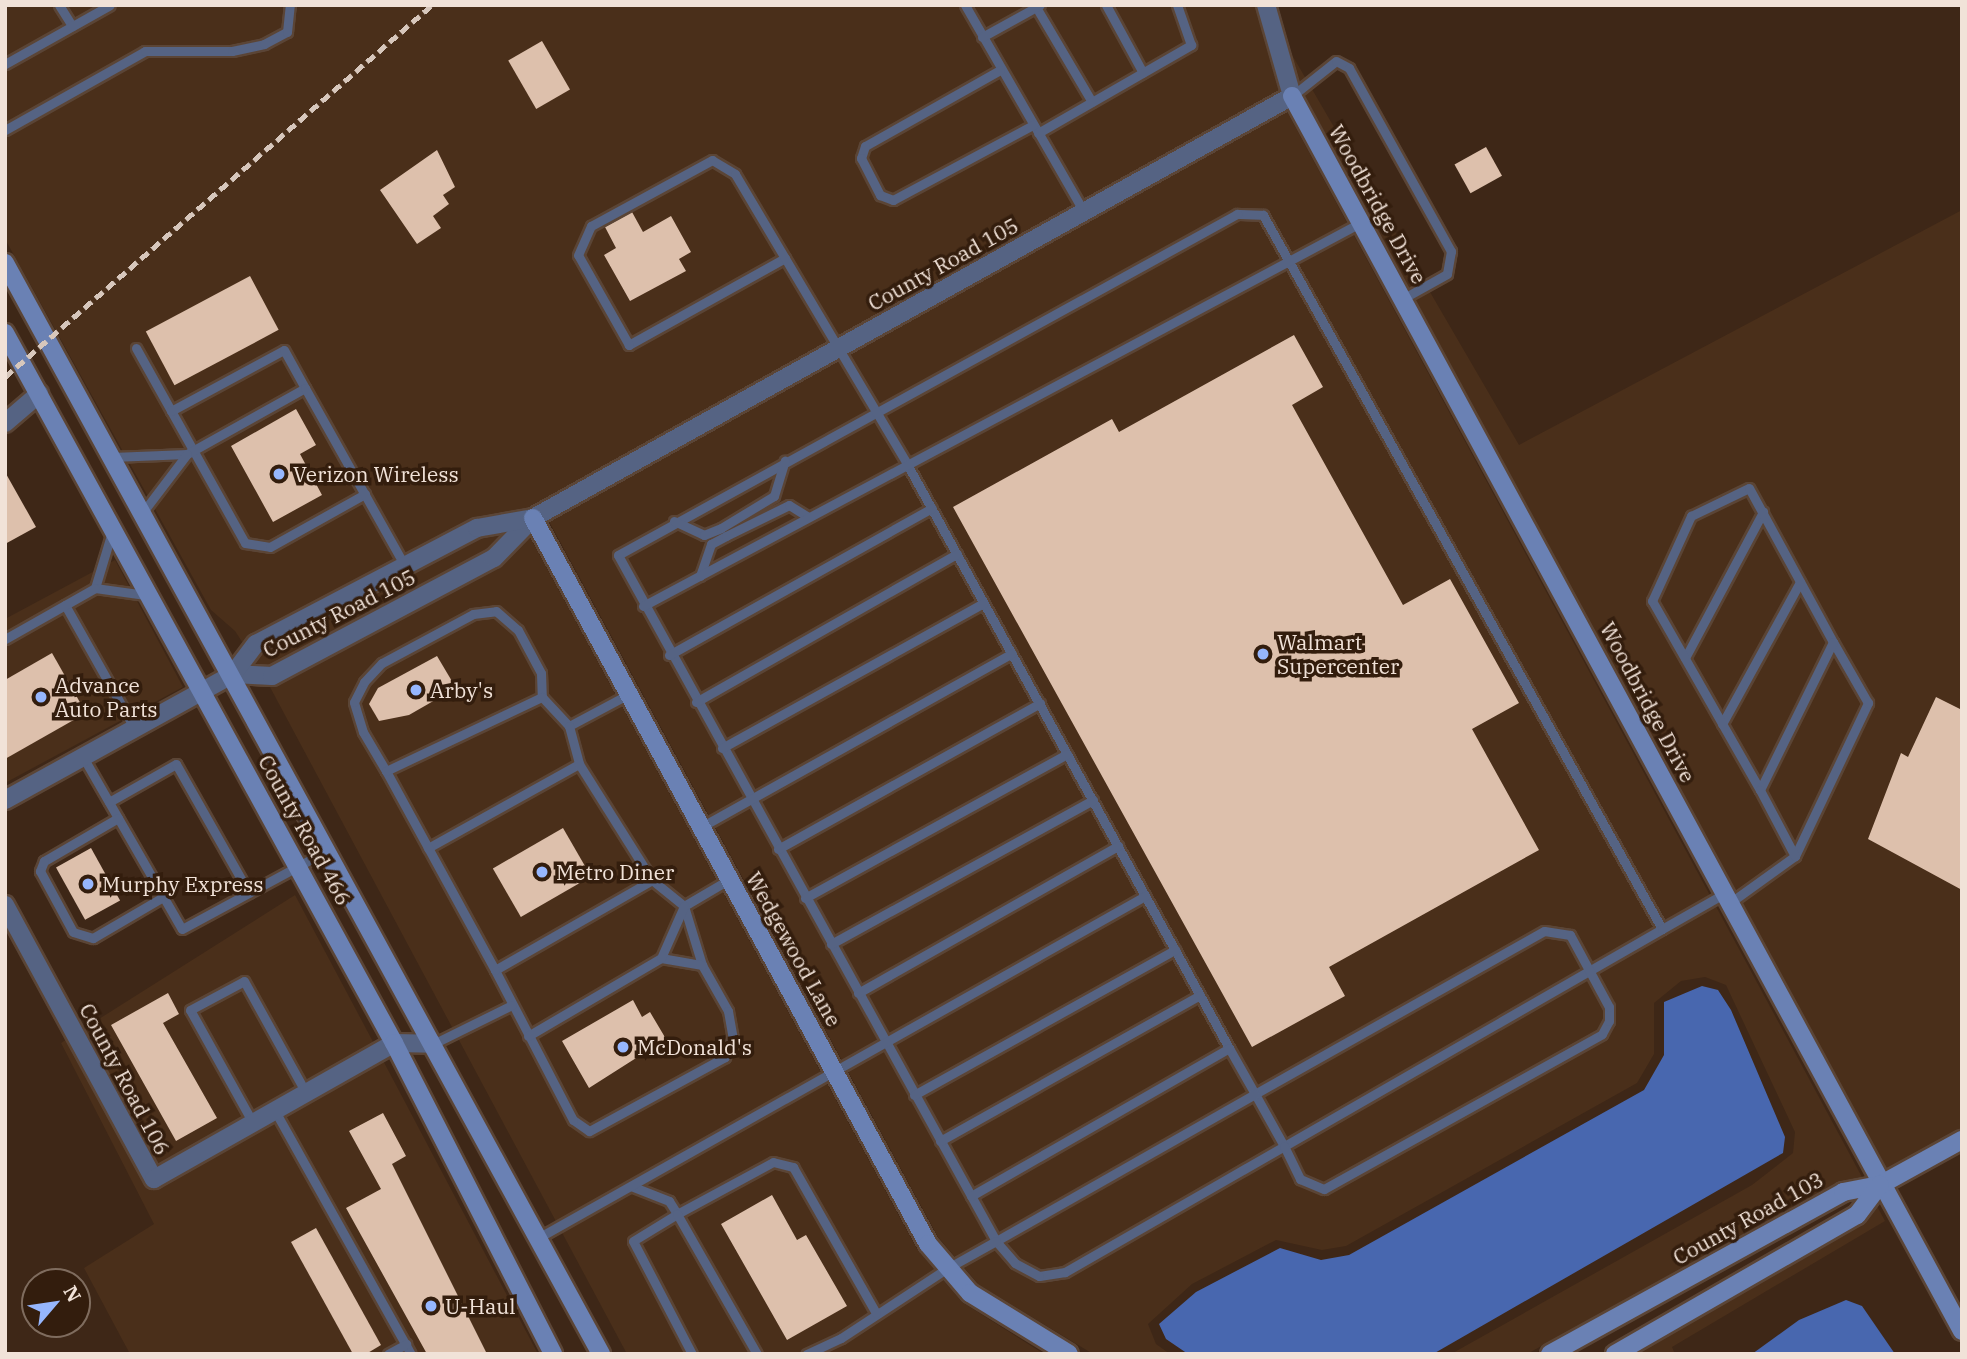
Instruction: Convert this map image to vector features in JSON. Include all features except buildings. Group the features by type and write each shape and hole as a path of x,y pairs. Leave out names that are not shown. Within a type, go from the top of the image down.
{"street":[{"path":"1266,5 1292,96"},
{"name":"County Road 105","path":"233,674 272,677 494,558 533,518 1292,96"},
{"name":"Woodbridge Drive","path":"1292,96 1728,897 1880,1185 1962,1331"},
{"name":"County Road 466","path":"5,263 233,674 601,1354"},
{"name":"County Road 466","path":"5,333 394,1042 553,1354"},
{"path":"5,423 39,394"},
{"name":"County Road 105","path":"233,674 257,644 478,528 533,518"},
{"name":"Wedgewood Lane","path":"533,518 834,1071 946,1269 1009,1322 1069,1354"},
{"path":"5,800 233,674"},
{"name":"County Road 106","path":"5,905 154,1179 394,1042"},
{"path":"394,1042 433,1044"},
{"path":"1615,1354 1857,1215 1880,1185 1962,1140"},
{"name":"County Road 103","path":"1559,1352 1843,1192 1880,1185"}],"lane":[{"path":"60,5 72,26"},
{"path":"5,64 110,5"},
{"path":"5,130 145,51 232,51 264,44 287,32 290,5"},
{"path":"965,5 1084,212"},
{"path":"1106,5 1143,73"},
{"path":"1000,70 865,146 860,158 880,195 893,200 1092,102 1191,45 1177,5"},
{"path":"982,37 1038,6 1092,102"},
{"path":"1292,96 1336,61 1349,68 1437,227 1453,264 1404,298"},
{"path":"785,258 629,345 579,255 581,238 603,220 712,160 735,174 785,258 838,348 907,464 932,508 1145,896 1230,1048 1255,1094 1284,1146 1300,1179 1324,1189 1602,1034 1609,1007 1570,935 1544,930 1255,1094 996,1241 946,1269 806,1354"},
{"path":"1662,929 1263,215 1237,214 618,555 643,606 996,1241 1015,1264 1039,1276 1065,1272 1590,970 1662,929 1728,897 1795,856 1868,703 1749,488 1691,516 1652,600 1795,856"},
{"path":"643,606 1362,222"},
{"path":"136,348 190,452 245,543 258,548 365,494"},
{"path":"171,411 284,350 405,566"},
{"path":"143,512 190,452 305,388"},
{"path":"113,457 190,452"},
{"path":"674,522 688,533 721,528 775,496 785,461"},
{"path":"700,576 711,544 789,505 808,517"},
{"path":"670,655 932,508"},
{"path":"1685,658 1763,512"},
{"path":"95,587 112,526"},
{"path":"696,702 957,554"},
{"path":"1722,724 1800,582"},
{"path":"5,639 95,587 118,587 152,598"},
{"path":"722,748 984,603"},
{"path":"65,605 135,729"},
{"path":"496,611 518,630 541,673 542,696 569,726 579,765 652,880 684,906 702,965 728,1011 733,1038 725,1057 589,1131 573,1120 495,970 363,732 354,702 364,682 382,663 473,614 496,611"},
{"path":"1760,790 1833,642"},
{"path":"701,827 1012,653"},
{"path":"569,726 629,694"},
{"path":"386,771 542,696"},
{"path":"778,849 1040,704"},
{"path":"805,898 1067,754"},
{"path":"83,757 182,929 328,850"},
{"path":"109,802 176,764 249,892"},
{"path":"428,848 579,765"},
{"path":"831,944 1093,800"},
{"path":"118,818 44,861 40,871 73,932 93,938 163,897"},
{"path":"858,993 1118,846"},
{"path":"528,1036 661,958 684,906 730,879"},
{"path":"495,970 652,880"},
{"path":"538,1238 1145,896"},
{"path":"914,1095 1175,950"},
{"path":"661,958 702,965"},
{"path":"253,1123 190,1010 244,981 306,1093"},
{"path":"940,1141 1200,995"},
{"path":"433,1044 512,1005"},
{"path":"971,1196 1230,1048"},
{"path":"275,1111 411,1354"},
{"path":"692,1354 633,1241 773,1162 793,1167 876,1313"},
{"path":"631,1186 668,1201 757,1354"},
{"path":"388,1354 406,1344"}],"shaded area":[{"path":"5,5 1263,5 1519,445 1962,210 1962,1128 1885,1170 1297,81 1277,93 1862,1177 1838,1182 1527,1354 1451,1354 1752,1185 1793,1153 1795,1132 1726,985 1705,977 1681,981 1654,1003 1654,1054 1637,1083 1346,1246 1322,1250 1276,1240 1192,1284 1148,1324 1156,1344 1170,1354 1093,1354 979,1285 938,1237 539,503 518,515 917,1249 962,1302 1044,1354 627,1354 263,674 235,631 211,610 5,239"},
{"path":"115,560 183,687 5,783 5,619"},
{"path":"295,895 538,1354 130,1354 91,1281 91,1268 84,1268 154,1224 61,1043"},
{"path":"1877,1206 1885,1221 1672,1347 1675,1354 1637,1354 1862,1224"}],"water":[{"path":"1702,986 1718,990 1731,1010 1785,1137 1783,1153 1433,1354 1188,1354 1166,1339 1159,1324 1196,1292 1280,1248 1321,1260 1349,1255 1644,1090 1664,1055 1664,1002"},
{"path":"1846,1300 1862,1306 1895,1354 1752,1354 1799,1320"}],"railway":[{"path":"5,377 432,5"}],"place":[{"name":"Verizon Wireless","path":"279,474"},
{"name":"Walmart Supercenter","path":"1263,654"},
{"name":"Arby's","path":"416,690"},
{"name":"Advance Auto Parts","path":"41,697"},
{"name":"Metro Diner","path":"542,872"},
{"name":"Murphy Express","path":"88,884"},
{"name":"McDonald's","path":"623,1047"},
{"name":"U-Haul","path":"431,1306"}]}
